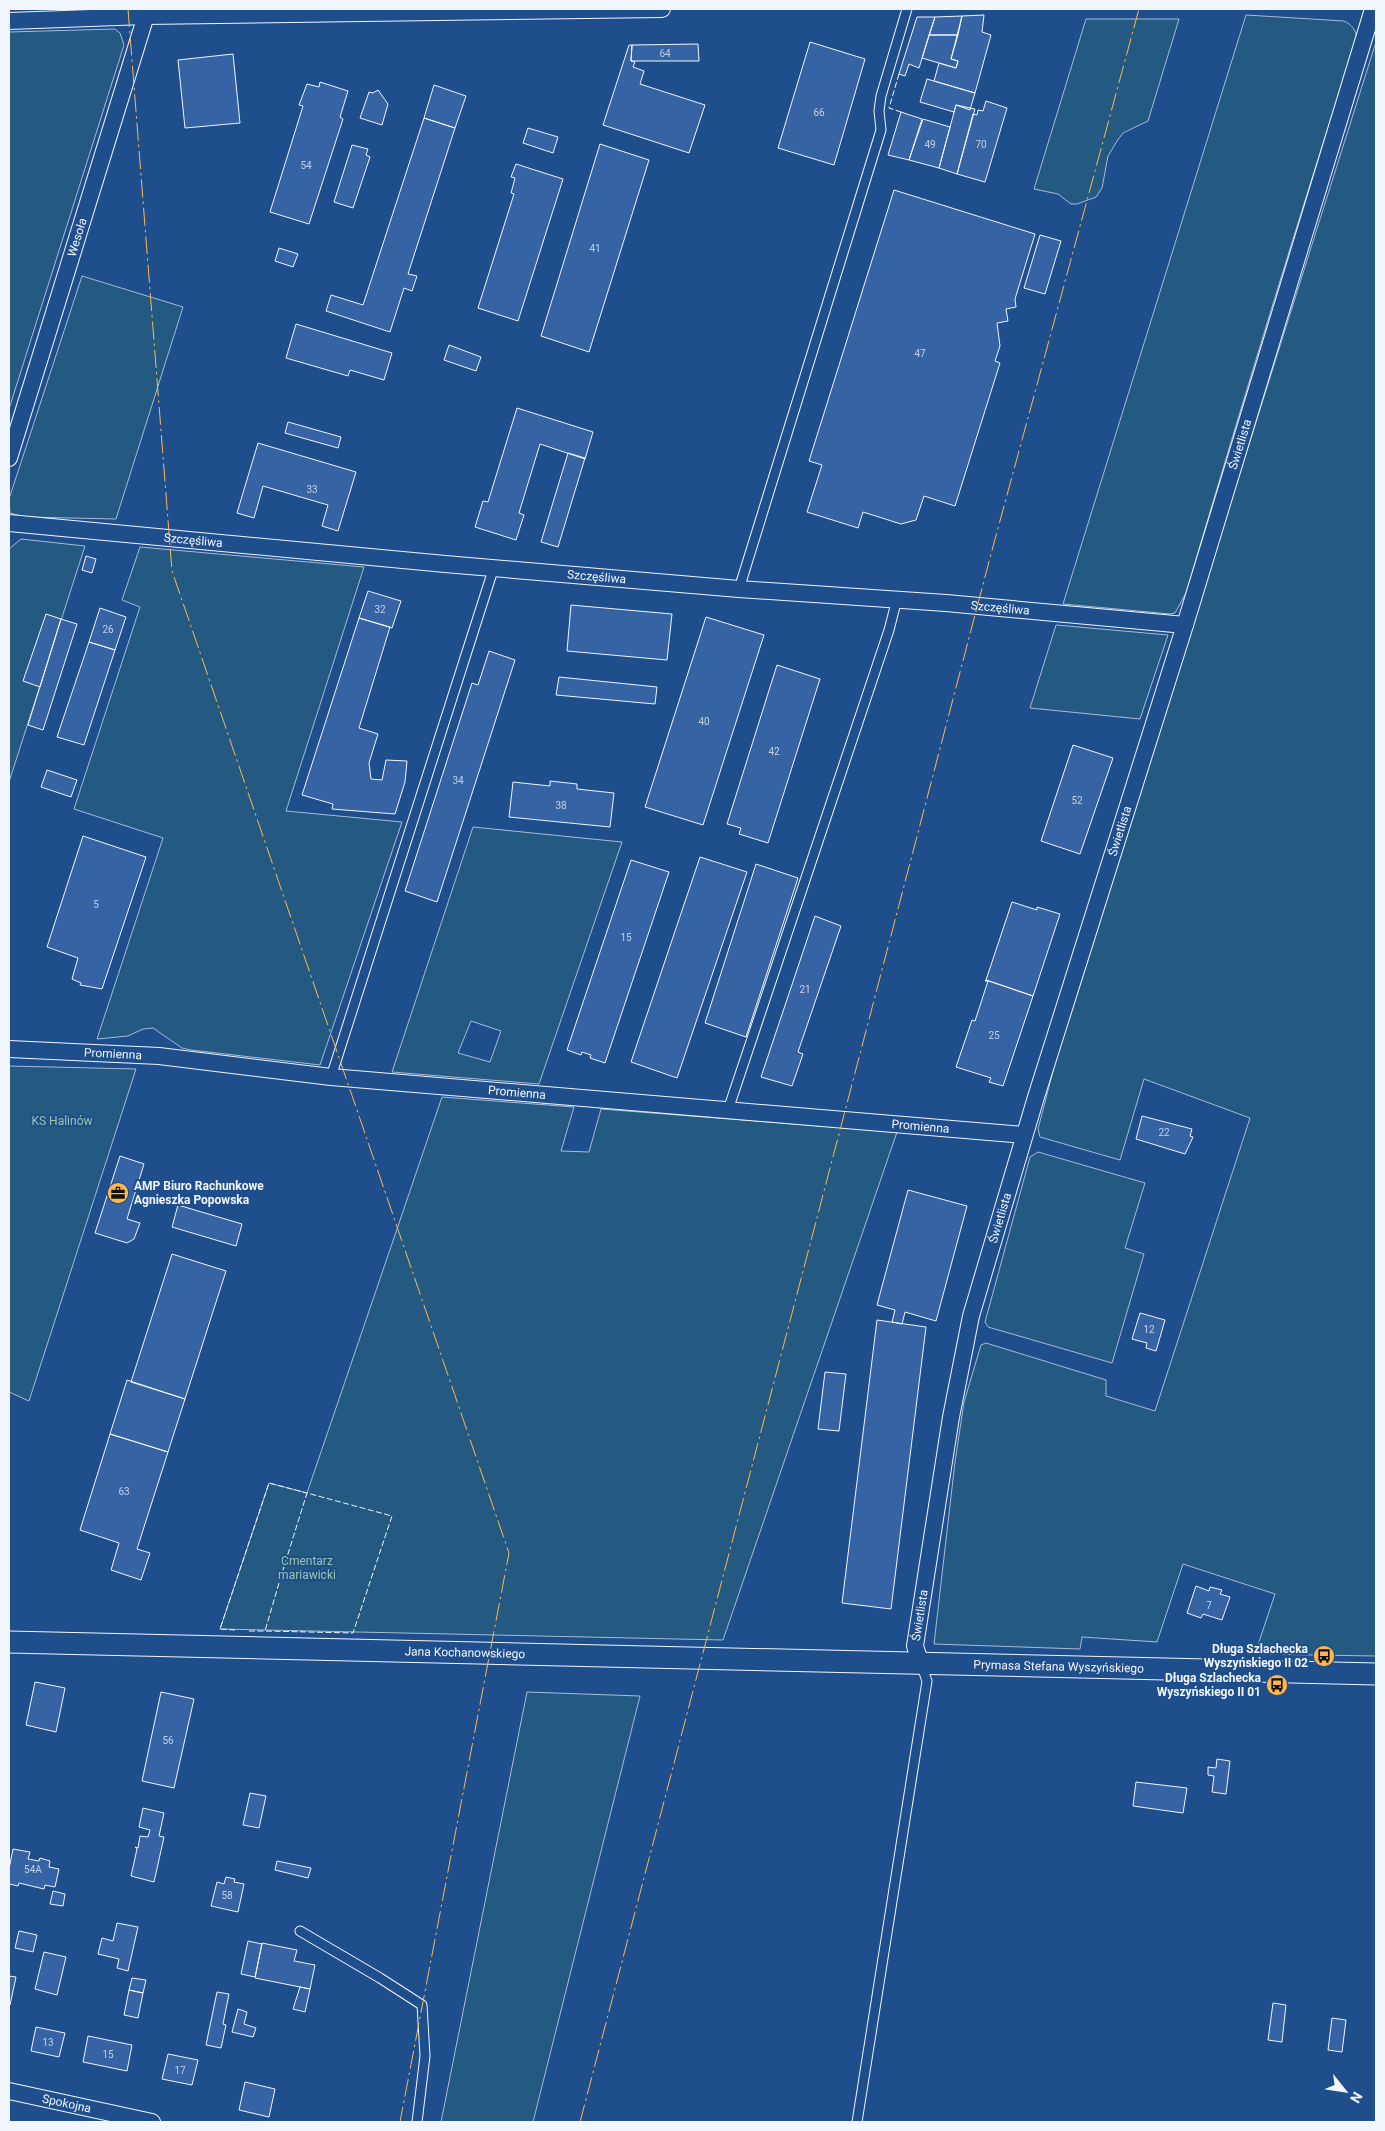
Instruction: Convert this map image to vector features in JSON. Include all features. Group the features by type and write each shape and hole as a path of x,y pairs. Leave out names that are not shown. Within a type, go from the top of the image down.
{"street":[{"path":"9,21 146,12 662,9"},
{"name":"Świetlista","path":"922,1664 915,1646 951,1417 972,1316 1024,1135 1186,625 1373,9"},
{"name":"Wesoła","path":"9,458 146,12"},
{"name":"Szczęśliwa","path":"9,523 494,567 739,588 897,599 1186,625"},
{"name":"Promienna","path":"9,1049 158,1056 331,1077 1024,1135"},
{"name":"Jana Kochanowskiego","path":"9,1642 922,1664"},
{"name":"Prymasa Stefana Wyszyńskiego","path":"922,1664 1376,1674"},
{"name":"Spokojna","path":"9,2091 152,2122"}],"lane":[{"path":"739,588 881,130 879,110 881,96 907,9"},
{"path":"331,1077 494,567"},
{"path":"728,1110 889,630 897,599"},
{"path":"857,2122 927,1681 922,1664"},
{"path":"300,1931 422,2005 425,2056 417,2122"}],"green space":[{"path":"1246,15 1344,21 1353,28 1357,38 1270,315 1186,593 1175,613 1170,614 1063,604"},
{"path":"1086,19 1179,19 1148,121 1123,133 1117,141 1108,156 1102,188 1096,197 1077,204 1071,204 1058,194 1034,189"},
{"path":"115,29 120,33 124,45 9,409 9,32"},
{"path":"1376,42 1376,1656 1255,1654 1275,1594 1183,1564 1157,1642 1082,1637 1080,1649 934,1644 955,1462 964,1402 981,1345 986,1343 1106,1380 1106,1396 1155,1411 1250,1118 1144,1079 1120,1160 1040,1137 1038,1129 1059,1048"},
{"path":"82,276 183,307 116,519 25,517 10,513 9,499"},
{"path":"21,539 85,546 9,782 9,549"},
{"path":"140,547 364,567 286,811 402,822 320,1065 191,1050 182,1048 153,1028 143,1029 128,1036 97,1039 163,838 74,809 140,607 122,600"},
{"path":"1056,625 1168,635 1140,719 1030,708"},
{"path":"473,827 622,842 539,1084 392,1072","holes":["471,1021 501,1031 490,1062 458,1053"]},
{"name":"KS Halinów","path":"9,1066 136,1069 29,1401 9,1392"},
{"name":"Cmentarz mariawicki","path":"442,1097 574,1107 561,1151 589,1152 601,1109 897,1132 723,1640 220,1629 269,1483 307,1493"},
{"path":"1038,1152 1145,1183 1125,1248 1144,1254 1112,1363 988,1327 985,1322 1030,1157"},
{"path":"527,1692 640,1696 533,2122 441,2122"}],"building":[{"path":"984,15 982,32 991,35 975,93 934,81 939,63 956,68 958,61 951,59 962,16"},
{"path":"962,16 958,35 929,35 935,17"},
{"path":"917,17 935,17 919,68 909,64 905,76 899,74"},
{"path":"929,35 958,35 951,59 958,61 956,68 922,58"},
{"path":"810,42 865,59 834,165 778,148"},
{"path":"698,44 699,61 631,61 632,45"},
{"path":"629,45 632,45 631,61 635,62 633,67 644,71 640,84 705,105 689,153 603,125"},
{"path":"233,54 240,123 185,128 178,60"},
{"path":"927,79 975,93 970,110 956,105 954,112 920,102"},
{"path":"320,82 348,91 340,117 343,119 309,224 270,212 303,106 299,105 307,84 319,87"},
{"path":"434,85 466,96 455,128 424,118"},
{"path":"378,90 388,104 382,125 360,118 369,92 373,93"},
{"path":"986,101 1007,108 985,182 957,174 973,114 977,115 978,110 983,111"},
{"path":"956,105 975,109 957,174 939,168"},
{"path":"901,112 922,119 909,160 888,155"},
{"path":"424,118 455,128 408,274 417,276 412,291 404,288 390,332 326,311 331,295 363,305"},
{"path":"923,119 950,127 939,168 909,160"},
{"path":"528,128 558,137 553,153 523,143"},
{"path":"600,144 649,160 589,352 541,336"},
{"path":"352,145 368,149 366,155 370,157 353,208 334,202"},
{"path":"516,164 563,179 518,321 478,308 514,194 511,193 515,178 511,177"},
{"path":"894,190 1035,234 1015,299 1016,307 1006,309 1008,321 997,323 1000,346 995,361 1000,363 955,506 924,496 916,520 901,524 863,512 858,528 807,512 822,465 809,461"},
{"path":"1040,235 1061,241 1045,294 1024,288"},
{"path":"279,248 298,254 293,267 275,261"},
{"path":"296,324 392,353 384,380 350,370 348,376 286,358"},
{"path":"449,345 481,357 476,371 444,360"},
{"path":"517,408 593,432 585,459 540,444 519,513 524,515 516,540 475,527 483,501 488,502"},
{"path":"288,422 341,437 338,448 285,433"},
{"path":"258,443 356,472 338,531 322,526 328,505 263,486 254,518 237,513"},
{"path":"568,453 585,458 558,547 541,542"},
{"path":"86,556 96,559 92,573 82,570"},
{"path":"368,591 401,601 392,628 359,618"},
{"path":"571,605 672,614 667,660 567,651"},
{"path":"100,608 126,617 115,650 89,642"},
{"path":"46,614 61,619 40,687 23,681"},
{"path":"706,617 764,635 703,825 645,807"},
{"path":"359,618 390,627 359,728 378,734 369,763 371,779 382,780 386,760 407,761 405,782 395,814 332,809 333,804 302,795"},
{"path":"61,619 77,624 43,730 28,725"},
{"path":"89,642 115,650 84,745 57,737"},
{"path":"489,651 515,660 437,902 405,891 472,683 478,685"},
{"path":"777,665 820,679 768,843 739,834 741,828 727,824"},
{"path":"559,677 657,687 655,704 556,695"},
{"path":"1073,745 1113,758 1080,854 1041,841"},
{"path":"47,770 77,780 71,797 41,787"},
{"path":"550,781 577,784 577,789 614,793 610,827 509,817 513,782 550,786"},
{"path":"83,836 146,857 102,989 80,985 81,983 72,979 78,958 47,947"},
{"path":"700,857 747,872 677,1078 631,1062"},
{"path":"631,860 669,872 605,1063 590,1058 591,1055 582,1052 581,1055 567,1050"},
{"path":"756,864 798,878 746,1037 705,1023"},
{"path":"1012,902 1037,910 1037,907 1060,914 1033,996 986,980"},
{"path":"815,916 841,926 798,1052 803,1054 792,1086 761,1077"},
{"path":"986,980 1033,996 1003,1086 989,1082 991,1078 956,1067 972,1020 975,1021 988,981"},
{"path":"1142,1116 1192,1129 1190,1136 1193,1137 1185,1154 1136,1139"},
{"path":"120,1156 144,1164 127,1219 140,1223 134,1239 127,1243 95,1233"},
{"path":"908,1190 967,1206 936,1321 905,1312 902,1324 892,1322 895,1310 877,1305"},
{"path":"178,1205 242,1224 236,1246 172,1227"},
{"path":"172,1254 226,1271 185,1399 131,1382"},
{"path":"1140,1313 1165,1320 1156,1351 1146,1348 1147,1343 1132,1339"},
{"path":"877,1320 926,1327 891,1609 842,1603"},
{"path":"825,1372 846,1374 839,1431 818,1429"},
{"path":"127,1380 185,1399 168,1452 110,1434"},
{"path":"110,1434 168,1452 137,1549 150,1553 141,1580 111,1570 119,1543 80,1530"},
{"path":"1196,1586 1209,1591 1210,1587 1222,1590 1220,1594 1230,1597 1222,1620 1203,1614 1201,1618 1187,1613"},
{"path":"35,1682 65,1688 56,1732 26,1725"},
{"path":"161,1692 194,1699 174,1788 142,1781"},
{"path":"1217,1759 1230,1761 1226,1794 1212,1792 1214,1776 1208,1775 1208,1767 1216,1768"},
{"path":"1136,1782 1187,1788 1183,1813 1133,1806"},
{"path":"250,1793 266,1796 259,1828 243,1825"},
{"path":"143,1808 164,1813 159,1836 164,1837 154,1882 131,1876 137,1849 135,1847 138,1848 140,1836 148,1837 150,1830 139,1827"},
{"path":"13,1849 30,1852 28,1859 39,1861 40,1858 50,1861 49,1867 59,1869 55,1887 45,1885 44,1889 19,1883 18,1886 9,1884 9,1869"},
{"path":"277,1861 311,1868 308,1878 275,1870"},
{"path":"226,1877 235,1879 234,1882 244,1884 238,1912 211,1906 217,1882 224,1884"},
{"path":"53,1891 65,1894 63,1906 50,1904"},
{"path":"117,1923 138,1927 128,1971 117,1968 119,1959 98,1954 102,1938 113,1941"},
{"path":"19,1931 37,1935 33,1952 15,1948"},
{"path":"248,1941 262,1944 255,1977 241,1974"},
{"path":"262,1943 297,1950 294,1961 315,1965 310,1989 255,1978"},
{"path":"44,1952 66,1957 57,1995 35,1989"},
{"path":"9,1976 16,1977 10,2005 9,2005"},
{"path":"132,1978 146,1980 143,1993 129,1990"},
{"path":"300,1987 310,1989 305,2012 293,2009"},
{"path":"129,1990 143,1993 138,2018 124,2015"},
{"path":"217,1992 229,1994 223,2024 226,2025 221,2048 206,2045"},
{"path":"1273,2003 1286,2005 1282,2042 1268,2040"},
{"path":"238,2009 247,2012 244,2024 256,2028 253,2037 232,2032"},
{"path":"1332,2018 1346,2020 1342,2052 1328,2050"},
{"path":"36,2027 65,2033 59,2057 31,2051"},
{"path":"88,2036 132,2045 127,2071 83,2062"},
{"path":"168,2054 198,2060 192,2085 162,2079"},
{"path":"245,2082 275,2089 269,2117 239,2110"}],"fence":[{"path":"899,74 889,108 901,112"},
{"path":"235,1630 220,1629 269,1483 307,1493"},
{"path":"279,1583 265,1631 353,1633 392,1516 307,1493 282,1573"},
{"path":"249,1631 265,1631"}],"power":[{"path":"128,9 172,571 509,1553 400,2122"},
{"path":"580,2122 991,554 1139,9"}],"place":[{"name":"AMP Biuro Rachunkowe Agnieszka Popowska","path":"118,1193"},
{"name":"Długa Szlachecka Wyszyńskiego II 02","path":"1324,1656"},
{"name":"Długa Szlachecka Wyszyńskiego II 01","path":"1277,1685"}]}
